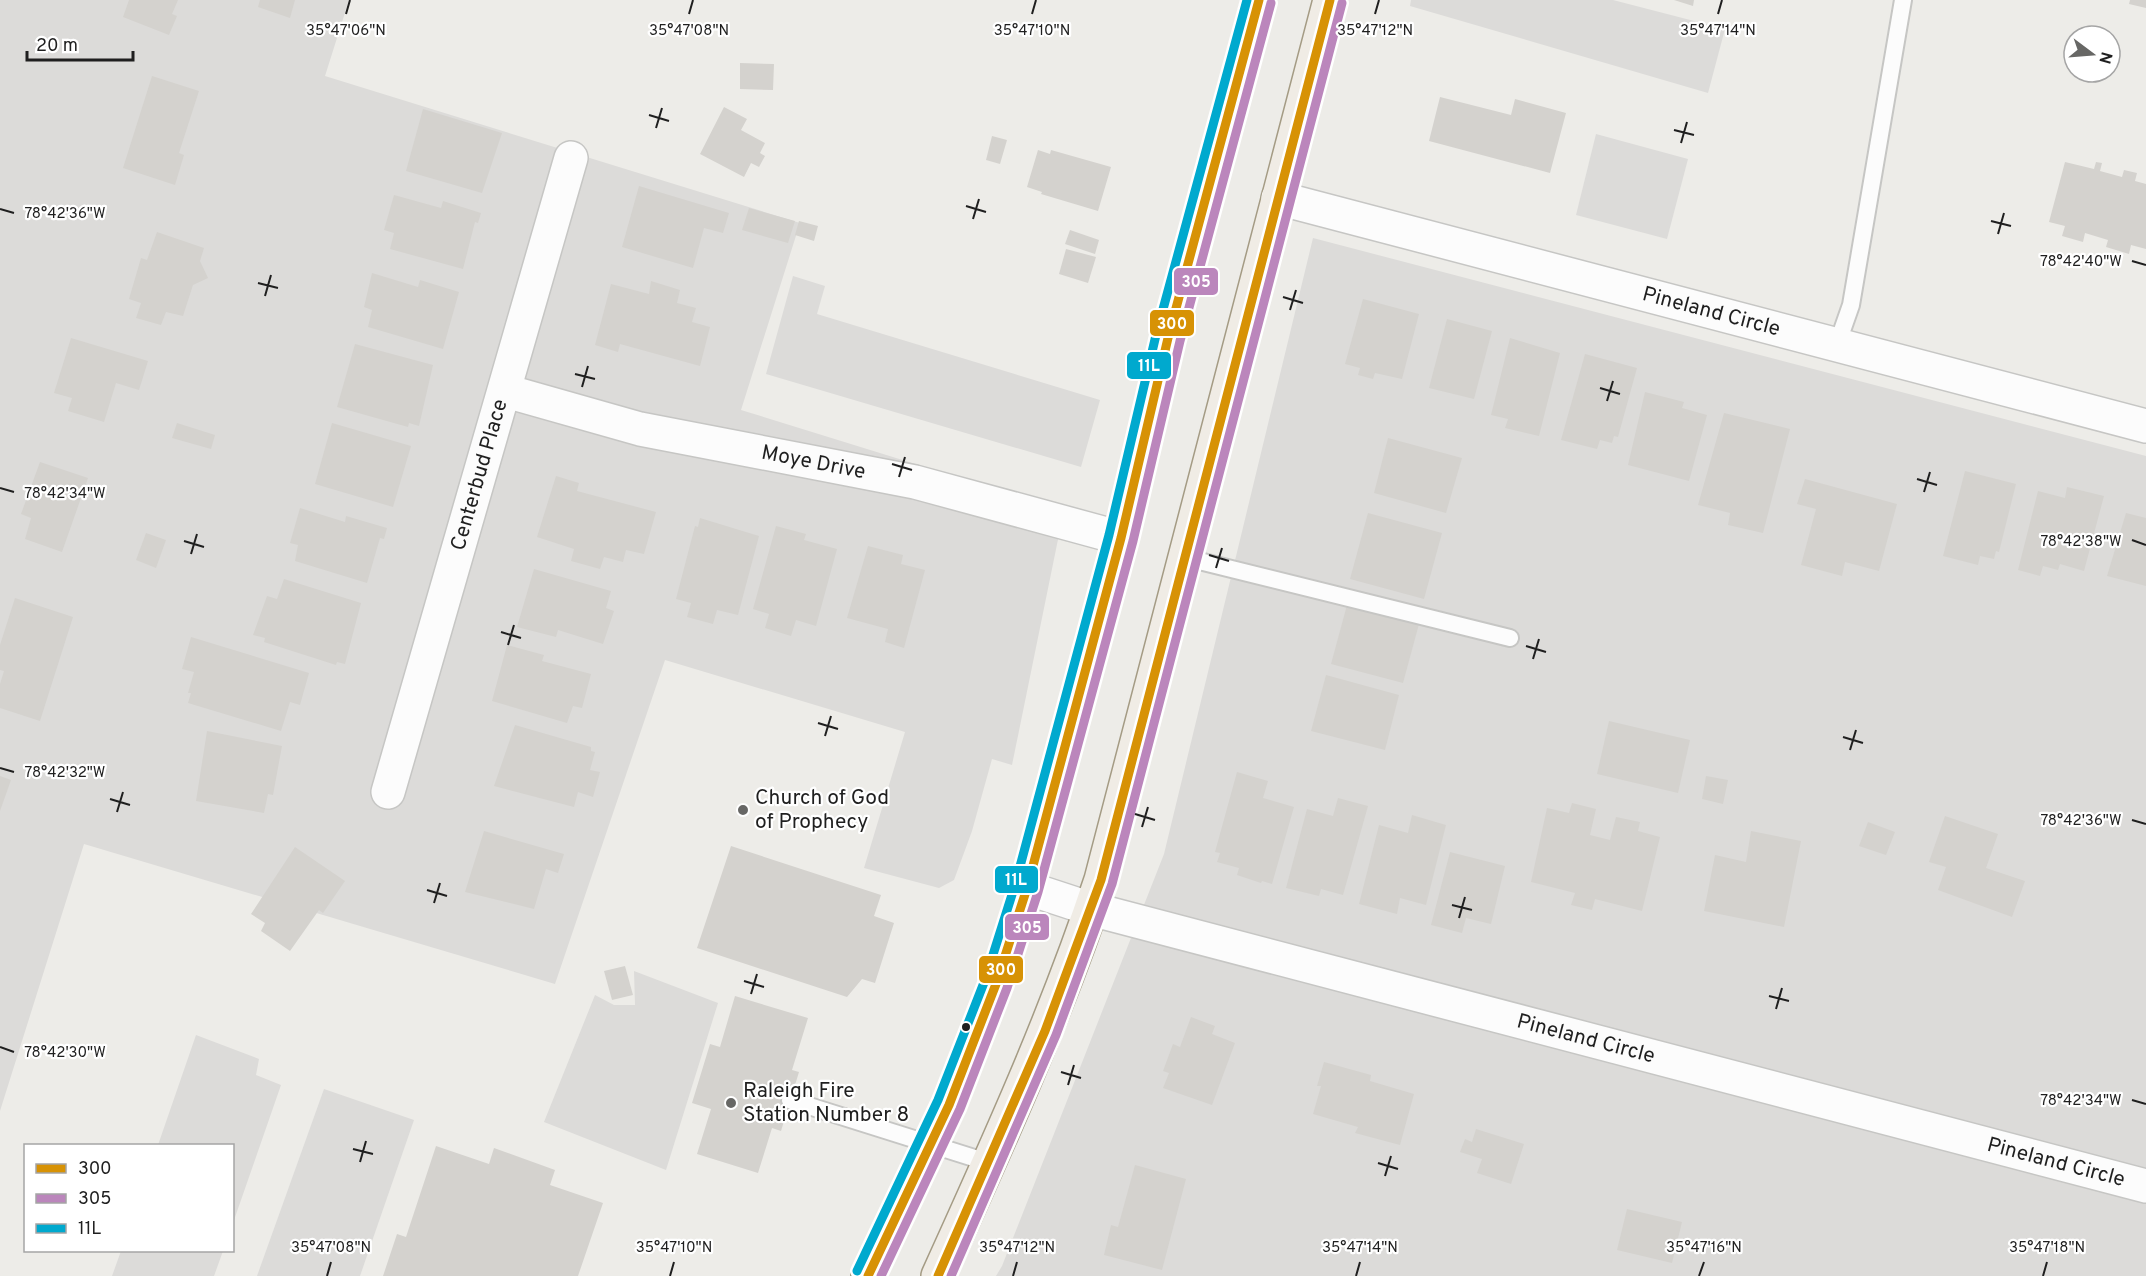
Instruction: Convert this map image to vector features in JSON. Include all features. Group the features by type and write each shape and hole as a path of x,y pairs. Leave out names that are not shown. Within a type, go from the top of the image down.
{"main road":[{"path":"868,1276 932,1145 978,1033 1027,888 1121,538 1168,338 1259,0"},
{"path":"938,1276 990,1163 1046,1030 1091,909 1330,0"}],"street":[{"name":"Centerbud Place","path":"388,792 506,392 571,158"},
{"name":"Pineland Circle","path":"1278,198 2146,426"},
{"name":"Moye Drive","path":"506,392 640,429 915,482 1121,538"},
{"name":"Pineland Circle","path":"1027,888 1091,909 2146,1186"}],"lane":[{"path":"1837,345 1851,305 1903,0"},
{"path":"1183,557 1509,638"},
{"path":"790,1100 990,1163"}],"shaded area":[{"path":"0,0 349,0 325,76 800,223 741,410 1064,510 1012,765 992,759 972,831 954,880 939,888 864,868 905,732 665,660 555,984 84,844 0,1111"},
{"path":"1411,0 1613,0 1725,29 1708,93 1410,6"},
{"path":"1596,134 1688,159 1667,239 1576,215"},
{"path":"1313,238 2146,456 2146,1276 996,1276 1002,1266 1164,854"},
{"path":"793,276 825,286 817,314 1100,400 1081,467 766,374"},
{"path":"634,971 718,1003 666,1170 544,1122 595,995 614,1005 635,1005"},
{"path":"196,1035 259,1059 256,1075 281,1085 234,1220 234,1144 158,1144"},
{"path":"324,1089 414,1120 360,1276 257,1276"},
{"path":"120,1252 223,1252 214,1276 112,1276"}],"building":[{"path":"129,0 178,0 172,14 177,16 169,35 123,17"},
{"path":"260,0 295,0 290,18 258,7"},
{"path":"1674,0 1694,0 1693,6"},
{"path":"2130,0 2146,0 2146,8 2129,4"},
{"path":"740,63 774,64 773,90 740,89"},
{"path":"152,76 199,91 179,153 184,155 175,185 123,168"},
{"path":"1440,97 1511,115 1515,99 1566,113 1550,173 1429,141"},
{"path":"724,107 747,119 741,130 765,143 760,153 765,156 759,167 751,163 744,177 700,154"},
{"path":"423,109 502,133 482,193 406,171"},
{"path":"992,136 1007,140 1000,164 986,160"},
{"path":"1038,150 1050,154 1051,150 1111,167 1098,211 1041,194 1042,192 1027,187"},
{"path":"2065,162 2094,169 2096,162 2102,163 2100,171 2122,177 2124,170 2137,173 2135,181 2146,184 2146,249 2131,245 2129,254 2106,247 2108,240 2085,233 2083,242 2062,236 2065,226 2049,222"},
{"path":"639,186 729,213 723,233 704,228 693,268 622,247"},
{"path":"394,195 441,208 443,201 481,213 478,223 475,222 463,269 390,249 394,233 384,230"},
{"path":"749,208 795,221 788,243 742,230"},
{"path":"799,221 818,226 814,241 795,235"},
{"path":"1070,230 1099,240 1095,254 1065,244"},
{"path":"157,232 204,248 200,261 208,278 193,285 183,316 166,312 161,325 136,318 141,303 129,299 141,258 147,260"},
{"path":"1066,249 1096,257 1088,283 1059,274"},
{"path":"372,273 418,287 420,280 459,292 443,349 368,327 372,310 364,307"},
{"path":"651,281 680,290 677,303 696,308 692,322 710,327 700,366 620,344 618,352 595,345 611,284 649,294"},
{"path":"1363,299 1419,314 1402,379 1375,373 1373,379 1358,375 1360,368 1345,364"},
{"path":"1447,319 1492,331 1474,399 1429,388"},
{"path":"71,338 148,361 139,390 116,383 104,422 68,411 72,398 54,393"},
{"path":"1510,338 1560,353 1539,436 1505,428 1508,419 1491,415"},
{"path":"355,344 433,365 419,426 409,423 408,427 337,407"},
{"path":"1585,354 1637,368 1618,437 1614,436 1612,443 1600,440 1597,449 1561,440"},
{"path":"1645,392 1684,402 1682,408 1707,415 1689,481 1628,465"},
{"path":"1724,413 1790,429 1763,533 1728,525 1730,513 1698,505"},
{"path":"177,423 215,435 211,449 172,438"},
{"path":"332,423 411,446 393,507 315,484"},
{"path":"1388,438 1462,458 1446,513 1374,493"},
{"path":"40,462 88,478 62,552 25,539 31,518 21,514"},
{"path":"1965,471 2016,484 1999,552 1996,551 1994,559 1980,556 1978,565 1943,556"},
{"path":"556,476 579,483 577,491 656,512 644,554 626,550 623,562 604,557 600,569 571,561 574,549 537,537"},
{"path":"1805,479 1897,504 1879,571 1845,562 1842,576 1801,565 1816,509 1797,504"},
{"path":"2067,487 2104,496 2084,571 2060,564 2058,570 2043,566 2040,576 2018,570 2038,491 2065,498"},
{"path":"300,508 345,522 346,516 387,528 384,539 380,538 367,583 295,561 298,545 290,543"},
{"path":"1368,513 1442,533 1424,599 1350,579"},
{"path":"2126,513 2146,518 2146,586 2107,576"},
{"path":"700,518 759,536 738,615 717,610 713,624 687,617 691,603 676,599 695,526 698,527"},
{"path":"776,526 806,534 804,540 837,549 816,626 796,620 791,636 765,628 769,614 753,609"},
{"path":"146,533 166,540 156,568 136,560"},
{"path":"868,546 903,555 901,564 925,570 904,648 885,642 888,629 847,618"},
{"path":"534,569 611,591 606,608 614,611 603,644 558,630 556,637 517,627"},
{"path":"284,579 361,603 345,664 337,662 336,665 264,642 265,638 253,635 267,596 277,599"},
{"path":"15,598 73,617 40,721 0,708 0,684 4,671 0,670 0,645"},
{"path":"1347,605 1419,624 1403,683 1331,664"},
{"path":"191,637 309,673 300,705 290,702 281,731 188,703 191,693 188,693 194,672 182,669"},
{"path":"507,645 544,655 542,661 591,674 582,708 573,706 567,723 492,701"},
{"path":"1326,675 1399,695 1385,750 1311,731"},
{"path":"1609,721 1690,740 1678,793 1597,774"},
{"path":"515,725 591,747 591,751 595,752 590,770 600,772 593,797 578,792 574,807 494,786"},
{"path":"207,731 282,746 273,795 268,794 264,813 196,801"},
{"path":"1237,772 1268,781 1263,798 1294,807 1272,884 1237,875 1239,868 1217,862 1220,853 1215,852"},
{"path":"0,776 11,780 0,811"},
{"path":"1706,776 1728,780 1723,804 1702,799"},
{"path":"1338,798 1368,806 1343,895 1321,889 1319,896 1286,888 1307,809 1333,816"},
{"path":"1572,803 1596,809 1590,835 1610,840 1616,817 1640,822 1638,831 1660,837 1642,911 1595,899 1592,910 1571,905 1575,893 1531,882 1547,808 1569,813"},
{"path":"1412,815 1446,825 1426,905 1400,898 1397,914 1359,904 1379,825 1408,833"},
{"path":"1945,816 1998,834 1986,868 2025,881 2012,917 1938,890 1946,867 1929,862"},
{"path":"1868,822 1895,832 1886,855 1859,846"},
{"path":"484,831 564,854 558,873 546,869 534,909 465,892"},
{"path":"1751,831 1801,841 1784,927 1704,911 1715,855 1746,862"},
{"path":"731,846 881,895 874,916 894,923 875,983 862,979 847,997 697,948"},
{"path":"295,847 345,881 323,913 319,910 290,951 261,931 265,923 251,914"},
{"path":"1450,852 1505,866 1491,924 1466,918 1462,933 1431,925"},
{"path":"625,966 633,995 612,1000 604,971"},
{"path":"735,996 808,1018 792,1070 799,1072 781,1131 772,1128 758,1173 697,1154 711,1109 692,1103 710,1044 720,1047"},
{"path":"1191,1017 1215,1026 1212,1034 1235,1043 1212,1105 1163,1088 1169,1073 1163,1071 1173,1044 1180,1047"},
{"path":"1324,1062 1371,1075 1370,1081 1414,1094 1400,1145 1355,1133 1358,1127 1313,1114 1321,1086 1317,1086"},
{"path":"1476,1129 1524,1144 1511,1184 1477,1173 1482,1159 1460,1152 1465,1139 1472,1142"},
{"path":"436,1146 489,1164 494,1148 555,1170 550,1185 603,1203 578,1276 383,1276 397,1234 406,1237"},
{"path":"1135,1165 1186,1179 1162,1270 1104,1255 1111,1225 1118,1227"},
{"path":"1627,1209 1682,1222 1672,1263 1617,1250"}],"transit line":[{"name":"11L","path":"857,1271 938,1100 985,980 1015,885 1109,535 1156,335 1247,0"},
{"name":"300","path":"868,1276 949,1105 996,984 1027,888 1121,538 1168,338 1259,0"},
{"name":"300","path":"938,1276 1045,1031 1101,880 1330,0"},
{"name":"305","path":"881,1276 960,1109 1007,988 1038,892 1133,541 1180,341 1271,3"},
{"name":"305","path":"951,1276 1056,1035 1112,884 1342,3"}],"place":[{"name":"Church of God of Prophecy","path":"743,810"},
{"name":"Raleigh Fire Station Number 8","path":"731,1103"}]}
